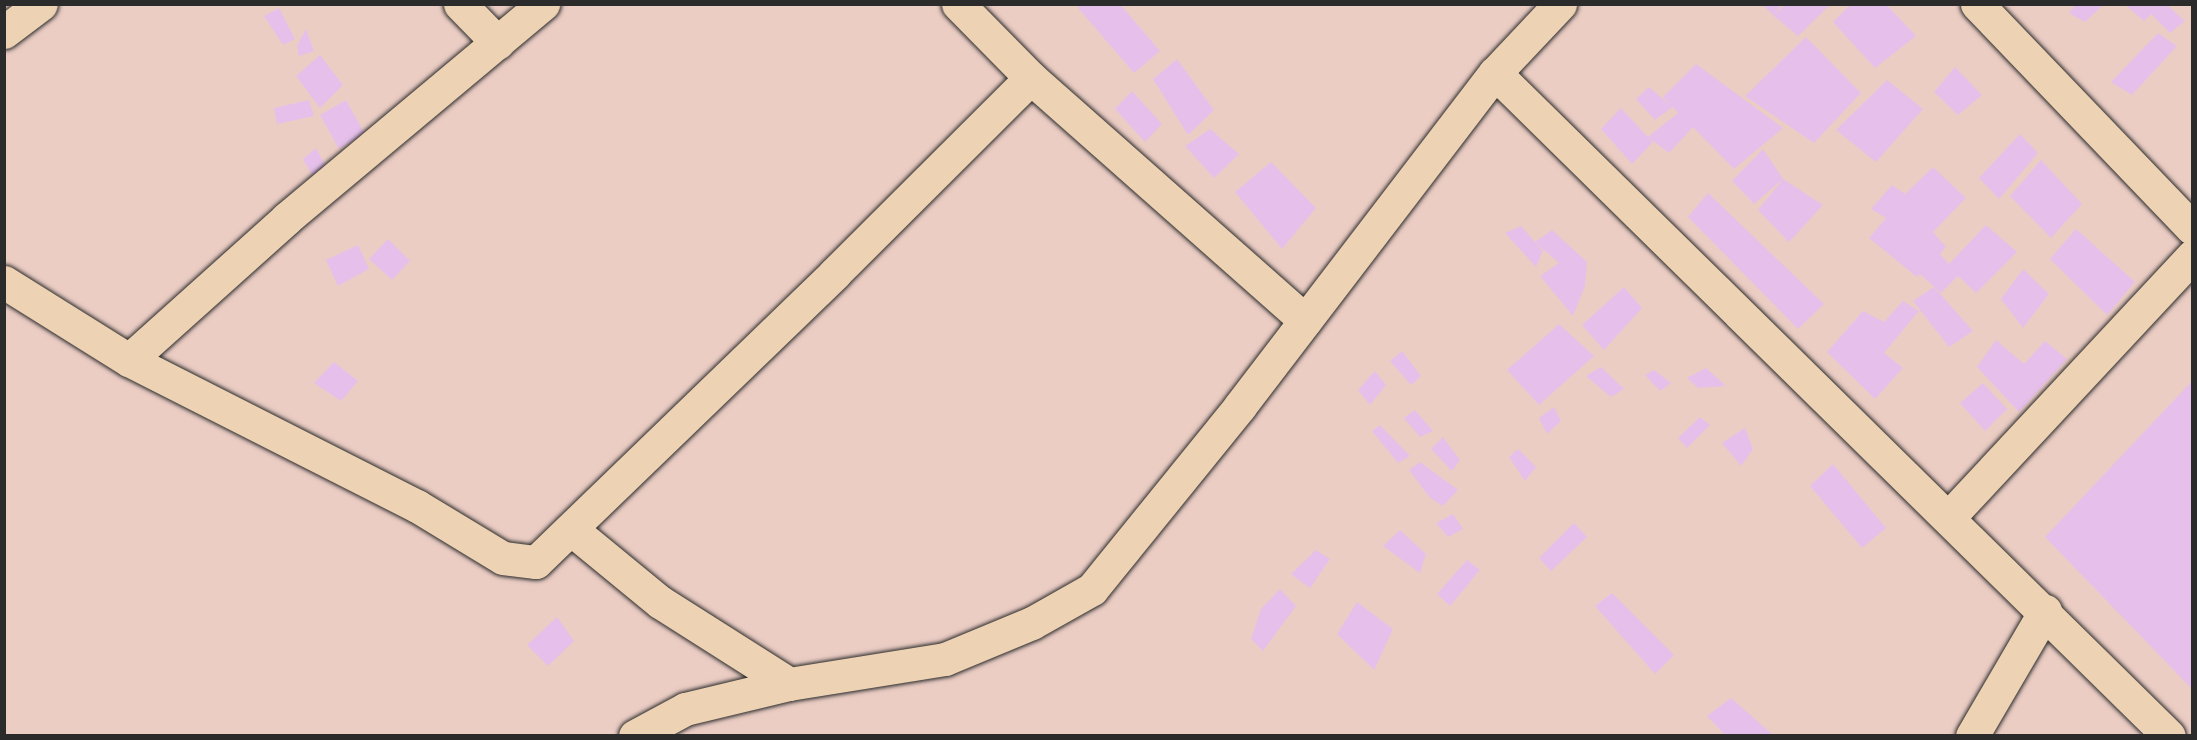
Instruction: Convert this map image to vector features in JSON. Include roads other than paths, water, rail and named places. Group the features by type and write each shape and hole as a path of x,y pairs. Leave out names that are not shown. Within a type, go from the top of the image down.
{"street":[{"path":"4,32 41,4"},
{"path":"460,4 498,43"},
{"path":"129,360 288,218 543,4"},
{"path":"958,4 1031,78 1305,320"},
{"path":"634,735 686,709 789,684 945,659 1032,623 1092,589 1305,320 1495,72 1560,4"},
{"path":"1977,4 2193,228"},
{"path":"1495,72 2169,735"},
{"path":"4,282 129,360 417,506 503,558 536,561 1031,78"},
{"path":"1949,517 2193,256"},
{"path":"571,529 660,602 789,684"},
{"path":"1972,735 2045,611"}]}
